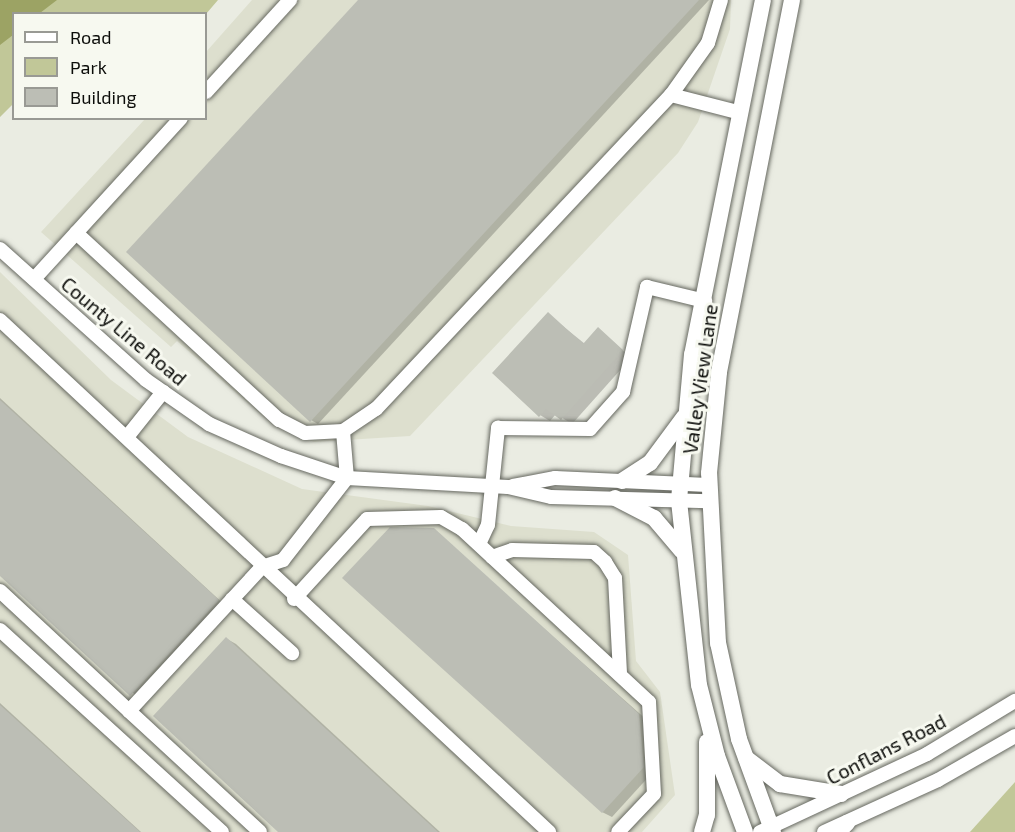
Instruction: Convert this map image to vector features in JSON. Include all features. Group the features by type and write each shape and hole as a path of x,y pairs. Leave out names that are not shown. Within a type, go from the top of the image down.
{"main road":[{"name":"Valley View Lane","path":"746,832 707,717 682,550 680,493 686,414 705,302 763,0"},
{"name":"Valley View Lane","path":"768,830 746,758 718,643 709,493 719,372 792,0"},
{"path":"741,113 769,116"},
{"path":"621,482 650,463 686,414"},
{"path":"615,498 654,518 682,550"},
{"path":"702,832 708,815 707,717"},
{"path":"746,758 780,784 841,794"}],"street":[{"path":"207,91 290,0"},
{"path":"76,233 279,420 305,433 343,431 376,409 671,95 708,42 721,0"},
{"path":"671,95 741,113"},
{"path":"34,279 179,120"},
{"name":"County Line Road","path":"0,249 163,392 209,424 347,478 508,487 555,478 621,482 680,493"},
{"path":"479,544 488,525 498,428 583,431 611,408 634,359 647,287 705,302"},
{"path":"0,320 244,544 262,567 294,599 549,832"},
{"path":"127,437 163,392"},
{"path":"129,711 262,567 283,560 347,478 343,431"},
{"name":"County Line Road","path":"508,487 551,497 615,498 709,493"},
{"path":"294,599 367,519 441,517 479,544 649,702 657,776 654,794 618,832"},
{"path":"492,557 512,550 594,552 605,562 615,578 620,675"},
{"path":"0,591 260,832"},
{"path":"232,599 292,653"},
{"path":"0,630 222,832"},
{"name":"Conflans Road","path":"768,830 927,754 1015,702"},
{"path":"824,832 842,827 1015,736"}],"shaded area":[{"path":"0,0 57,0 41,12 12,12 12,36 0,45"},
{"path":"252,0 731,0 730,29 698,122 678,153 410,436 314,442 274,426 177,341 171,347 41,232 144,120 207,120 207,51"},
{"path":"0,272 111,380 188,437 302,489 428,506 511,526 594,532 628,555 636,661 660,692 675,795 642,832 0,832"}],"green space":[{"path":"0,0 218,0 207,13 12,12 12,105 0,117"},
{"path":"1015,782 1015,832 970,832"}],"building":[{"path":"358,0 699,0 310,422 126,252"},
{"path":"548,312 583,344 598,327 623,350 561,420 546,409 539,417 492,373"},
{"path":"0,400 219,600 130,696 0,576"},
{"path":"390,527 434,528 639,714 644,767 602,813 342,578"},
{"path":"226,637 438,832 278,832 153,716"},
{"path":"0,705 140,832 0,832"}]}
